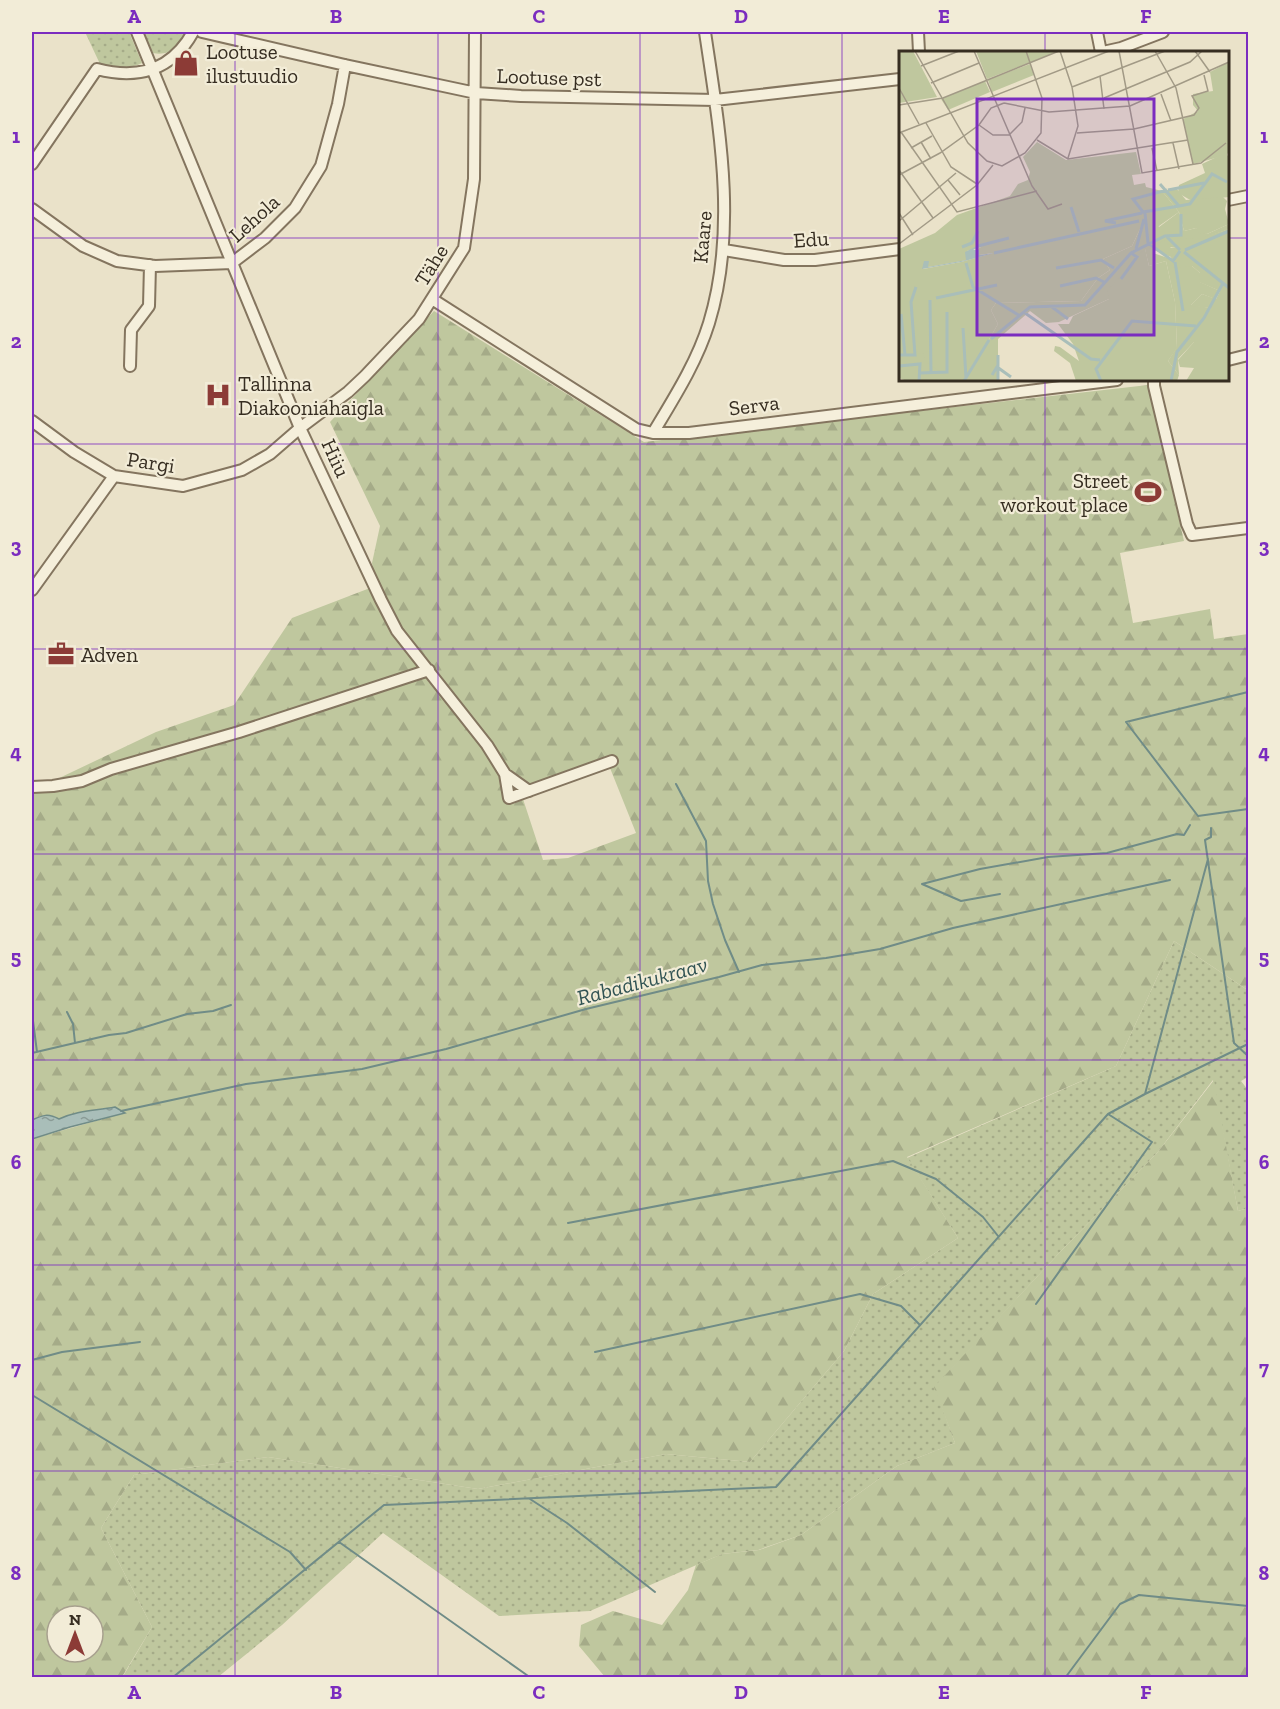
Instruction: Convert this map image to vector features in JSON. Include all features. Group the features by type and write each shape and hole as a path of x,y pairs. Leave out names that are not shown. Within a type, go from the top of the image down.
{"street":[{"name":"Hiiu","path":"136,32 300,428 397,631 487,745 505,774 528,791"},
{"path":"32,164 97,69 113,74 152,70 177,54 193,32"},
{"name":"Lootuse pst","path":"202,32 476,93 715,100 899,79"},
{"name":"Tähe","path":"300,428 365,376 419,319 464,248 474,179 475,32"},
{"name":"Kaare","path":"653,433 686,379 709,323 724,250 725,198 705,32"},
{"path":"918,32 919,51"},
{"path":"1097,32 1102,51"},
{"path":"1107,51 1163,32"},
{"name":"Lehola","path":"32,209 48,223 83,246 117,261 150,265 232,263 265,238 295,208 321,166 338,104 345,65"},
{"path":"1229,200 1248,196"},
{"name":"Edu","path":"724,250 784,260 815,260 899,249"},
{"path":"130,366 131,330 149,306 150,265"},
{"name":"Serva","path":"432,299 636,429 653,433 699,431 1109,381"},
{"path":"1229,360 1248,355"},
{"path":"1154,381 1187,524 1192,535 1248,528"},
{"name":"Pargi","path":"32,421 74,452 114,476 183,486 242,470 270,454 300,428"},
{"path":"32,590 114,476"},
{"path":"32,788 82,781 111,769 240,732 429,670"},
{"name":"Hiiu","path":"505,774 509,798 612,761"}],"green space":[{"path":"85,32 129,32 142,63 121,67 100,64"},
{"path":"144,32 188,32 174,48 159,54 153,53"},
{"path":"434,311 644,442 1148,385 1184,541 1120,553 1133,623 1210,609 1214,639 1248,634 1248,989 1174,941 1116,1066 907,1157 958,1238 873,1294 844,1351 750,1462 666,1454 478,1489 268,1457 134,1475 101,1528 152,1627 122,1677 32,1677 32,1139 124,1113 115,1107 80,1112 59,1119 46,1115 32,1120 32,791 156,732 234,705 292,618 370,588 375,580 372,563 380,526 330,422","holes":["610,768 636,833 568,858 543,860 523,799 568,781"]},
{"path":"1174,941 1248,989 1248,1077 1241,1081 1248,1090 1248,1208 1238,1211 1213,1080 1157,1153 1061,1251 935,1387 955,1443 897,1466 801,1535 758,1550 722,1554 590,1611 499,1616 383,1533 282,1625 218,1677 122,1678 152,1627 101,1528 134,1475 268,1457 478,1489 666,1454 750,1462 844,1351 873,1294 958,1238 907,1158 1116,1066"},
{"path":"1214,1080 1238,1211 1248,1208 1248,1677 605,1677 579,1646 581,1625 613,1611 662,1625 688,1590 696,1565 722,1554 759,1550 801,1535 897,1466 955,1443 934,1387 1061,1251 1157,1153"}],"water":[{"path":"115,1107 125,1113 32,1139 32,1120 39,1117 49,1115 59,1119 80,1112"}],"waterway":[{"path":"1248,692 1126,722 1198,816 1248,809"},
{"path":"676,784 706,841 708,881 713,904 739,972"},
{"path":"1000,894 961,901 922,884 980,869 1048,857 1107,853 1177,834 1184,835 1190,825"},
{"path":"1211,828 1211,837 1205,840 1234,1043 1248,1056"},
{"path":"1145,1094 1208,859"},
{"name":"Rabadikukraav","path":"121,1111 246,1084 362,1069 762,965 880,949 953,928 1170,880"},
{"path":"32,1053 126,1033 187,1014 213,1011 231,1005"},
{"path":"67,1012 73,1024 75,1043"},
{"path":"32,1013 37,1052"},
{"path":"172,1678 384,1505 776,1487 1108,1114 1248,1044"},
{"path":"1036,1304 1152,1142 1108,1114"},
{"path":"568,1223 893,1161 936,1179 983,1217 998,1236"},
{"path":"595,1352 860,1294 901,1306 919,1324"},
{"path":"32,1360 62,1352 140,1342"},
{"path":"32,1395 290,1552 306,1570"},
{"path":"530,1499 567,1523 655,1592"},
{"path":"339,1542 531,1678"},
{"path":"1065,1678 1120,1604 1139,1595 1248,1606"}],"place":[{"name":"Lootuse ilustuudio","path":"186,63"},
{"name":"Tallinna Diakooniahaigla","path":"218,395"},
{"name":"Street workout place","path":"1148,492"},
{"name":"Adven","path":"61,654"}]}
